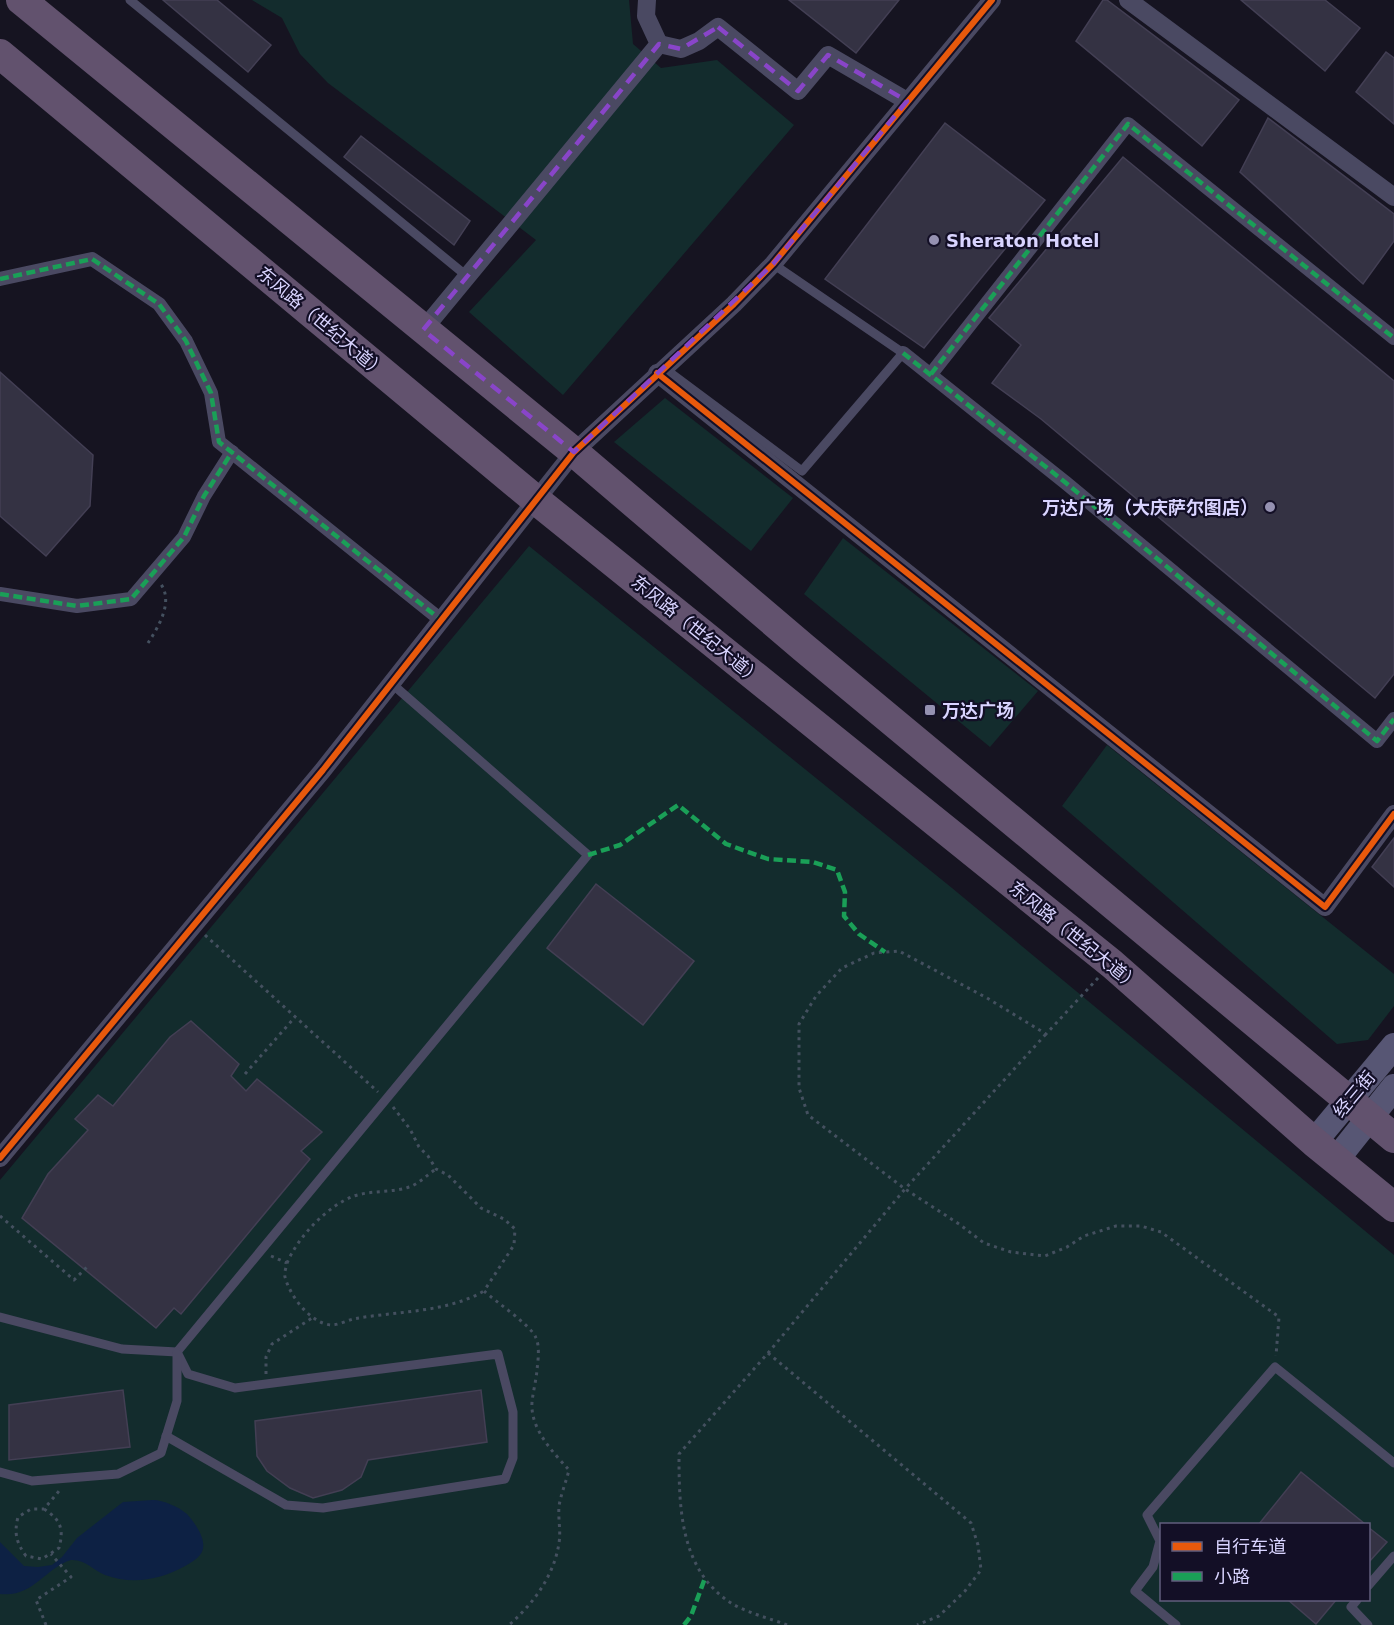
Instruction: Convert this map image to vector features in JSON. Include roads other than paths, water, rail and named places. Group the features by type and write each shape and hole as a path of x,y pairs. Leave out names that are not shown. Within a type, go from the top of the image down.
{"highway":[{"path":"21,0 574,452 804,648 1394,1138"},
{"name":"东风路（世纪大道）","path":"0,54 536,500 1112,964 1325,1151 1394,1207"}],"main road":[{"name":"经三街","path":"1325,1151 1359,1110 1394,1046"},
{"name":"经三街","path":"1359,1110 1394,1087"}],"street":[{"path":"647,0 646,16 659,44"},
{"path":"0,1158 323,770 574,452 734,304 773,264 992,0"},
{"path":"1128,0 1394,197"},
{"path":"659,44 681,49 699,41 718,27 798,92 828,55 907,101"},
{"path":"423,330 659,44"},
{"path":"931,374 1128,124 1394,338"},
{"path":"0,279 92,259 159,304 186,341 211,393 219,442 441,620"},
{"path":"903,353 1066,483 1377,741 1394,719"},
{"path":"661,371 1325,906 1394,814"},
{"path":"0,594 77,606 131,599 184,537 204,496 232,452"}],"lane":[{"path":"130,0 468,277"},
{"path":"661,371 802,471 903,353 773,264"},
{"path":"0,1473 32,1481 118,1474 161,1453 177,1401 177,1352 588,855 391,683"},
{"path":"0,1317 122,1349 177,1352"},
{"path":"166,1436 286,1504 323,1508 505,1479 513,1458 513,1412 498,1354 235,1389 188,1374 177,1352"},
{"path":"1176,1625 1135,1592 1153,1567 1160,1541 1147,1515 1275,1366 1394,1463"},
{"path":"1370,1584 1394,1556"},
{"path":"1355,1601 1350,1608 1368,1625"}],"water":[{"path":"153,1500 180,1509 187,1514 197,1528 202,1539 203,1550 191,1563 156,1578 125,1580 105,1575 85,1563 71,1560 21,1592 0,1594 0,1542 24,1566 52,1565 62,1557 77,1538 123,1502"}],"place":[{"name":"Sheraton Hotel","path":"934,240"},
{"name":"万达广场（大庆萨尔图店）","path":"1270,507"},
{"name":"万达广场","path":"930,710"}]}
